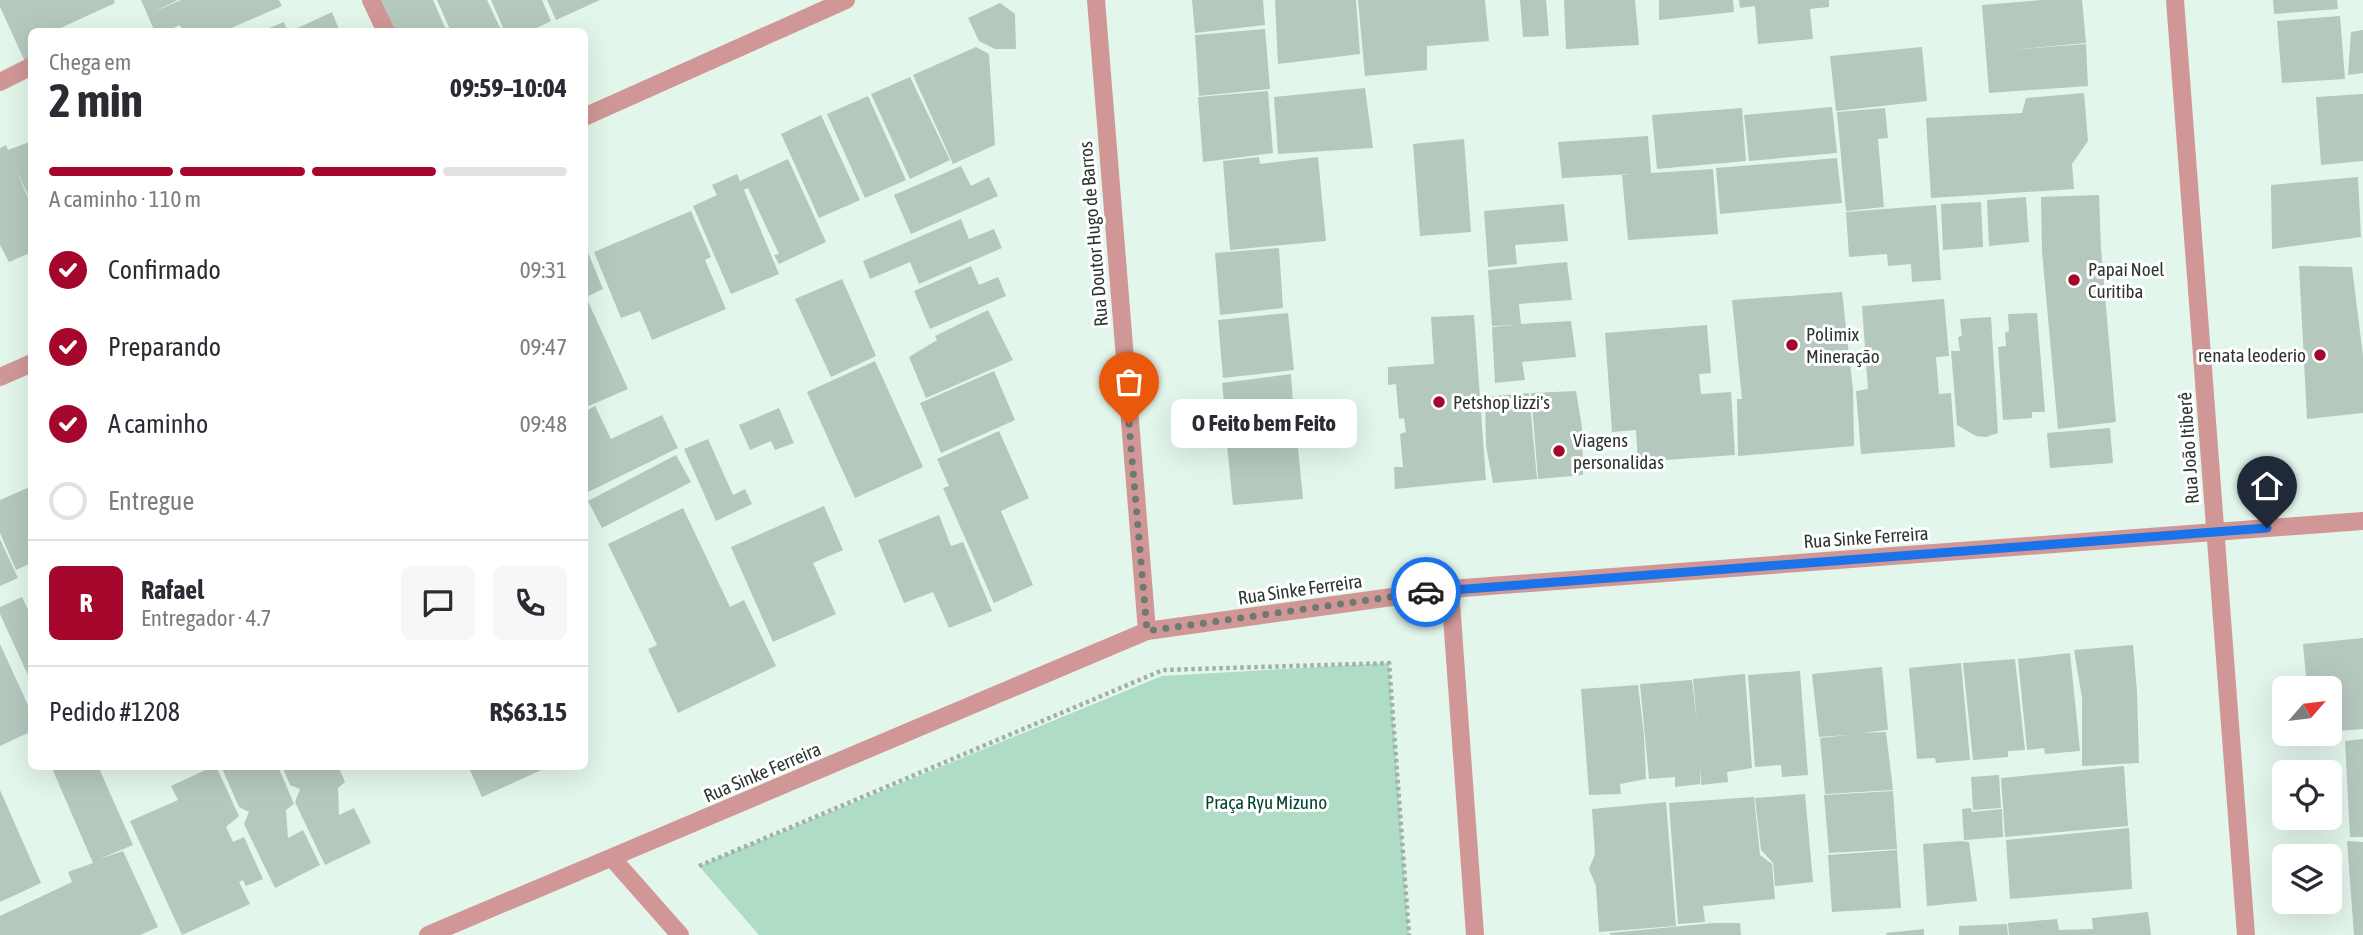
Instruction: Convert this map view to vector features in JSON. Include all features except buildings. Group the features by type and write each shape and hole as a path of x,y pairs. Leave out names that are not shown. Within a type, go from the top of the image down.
{"street":[{"path":"371,0 384,28"},
{"path":"588,115 846,0"},
{"name":"Rua Doutor Hugo de Barros","path":"1096,0 1147,631"},
{"name":"Rua João Itiberê","path":"2175,0 2246,935"},
{"path":"0,82 28,68"},
{"path":"0,377 28,365"},
{"name":"Rua Sinke Ferreira","path":"428,935 1147,631 1450,589 2363,521"},
{"path":"1450,589 1475,935"},
{"path":"612,858 680,935"}],"path":[{"path":"699,866 1163,670 1389,663 1409,935"}],"green space":[{"name":"Praça Ryu Mizuno","path":"1389,663 1409,935 759,935 699,866 1162,676"}],"way so far":[{"path":"1129,424 1147,631 1426,592"}],"place":[{"name":"Papai Noel Curitiba","path":"2074,280"},
{"name":"Polimix Mineração","path":"1792,345"},
{"name":"renata leoderio","path":"2320,355"},
{"name":"Petshop lizzi's","path":"1439,402"},
{"name":"O Feito bem Feito","path":"1129,424"},
{"name":"Viagens personalidas","path":"1559,451"}],"route":[{"path":"1426,592 2267,528"}]}
